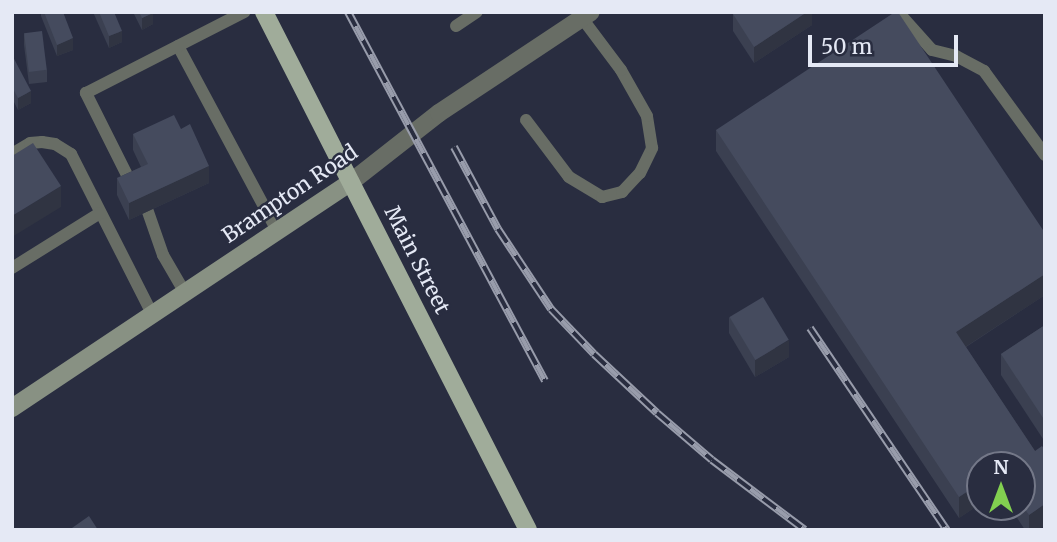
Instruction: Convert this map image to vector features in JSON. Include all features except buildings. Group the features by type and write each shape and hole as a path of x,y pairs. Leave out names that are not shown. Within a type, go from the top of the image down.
{"main road":[{"name":"Main Street","path":"264,12 528,530"},
{"name":"Brampton Road","path":"12,408 351,182"}],"street":[{"name":"Brampton Road","path":"351,182 439,113 586,15"}],"lane":[{"path":"131,183 86,93 244,12"},
{"path":"456,26 477,12"},
{"path":"898,12 932,50 956,55 984,71 1045,155"},
{"path":"526,120 569,177 603,197 622,192 640,173 652,148 647,116 586,15"},
{"path":"178,46 277,231"},
{"path":"12,154 30,143 55,144 71,155 152,314"},
{"path":"147,209 163,255 185,293"},
{"path":"12,268 100,213"}],"railway":[{"path":"348,12 545,381"},
{"path":"454,147 498,229 551,309 657,413 712,460 805,530"},
{"path":"810,328 947,530"}]}
